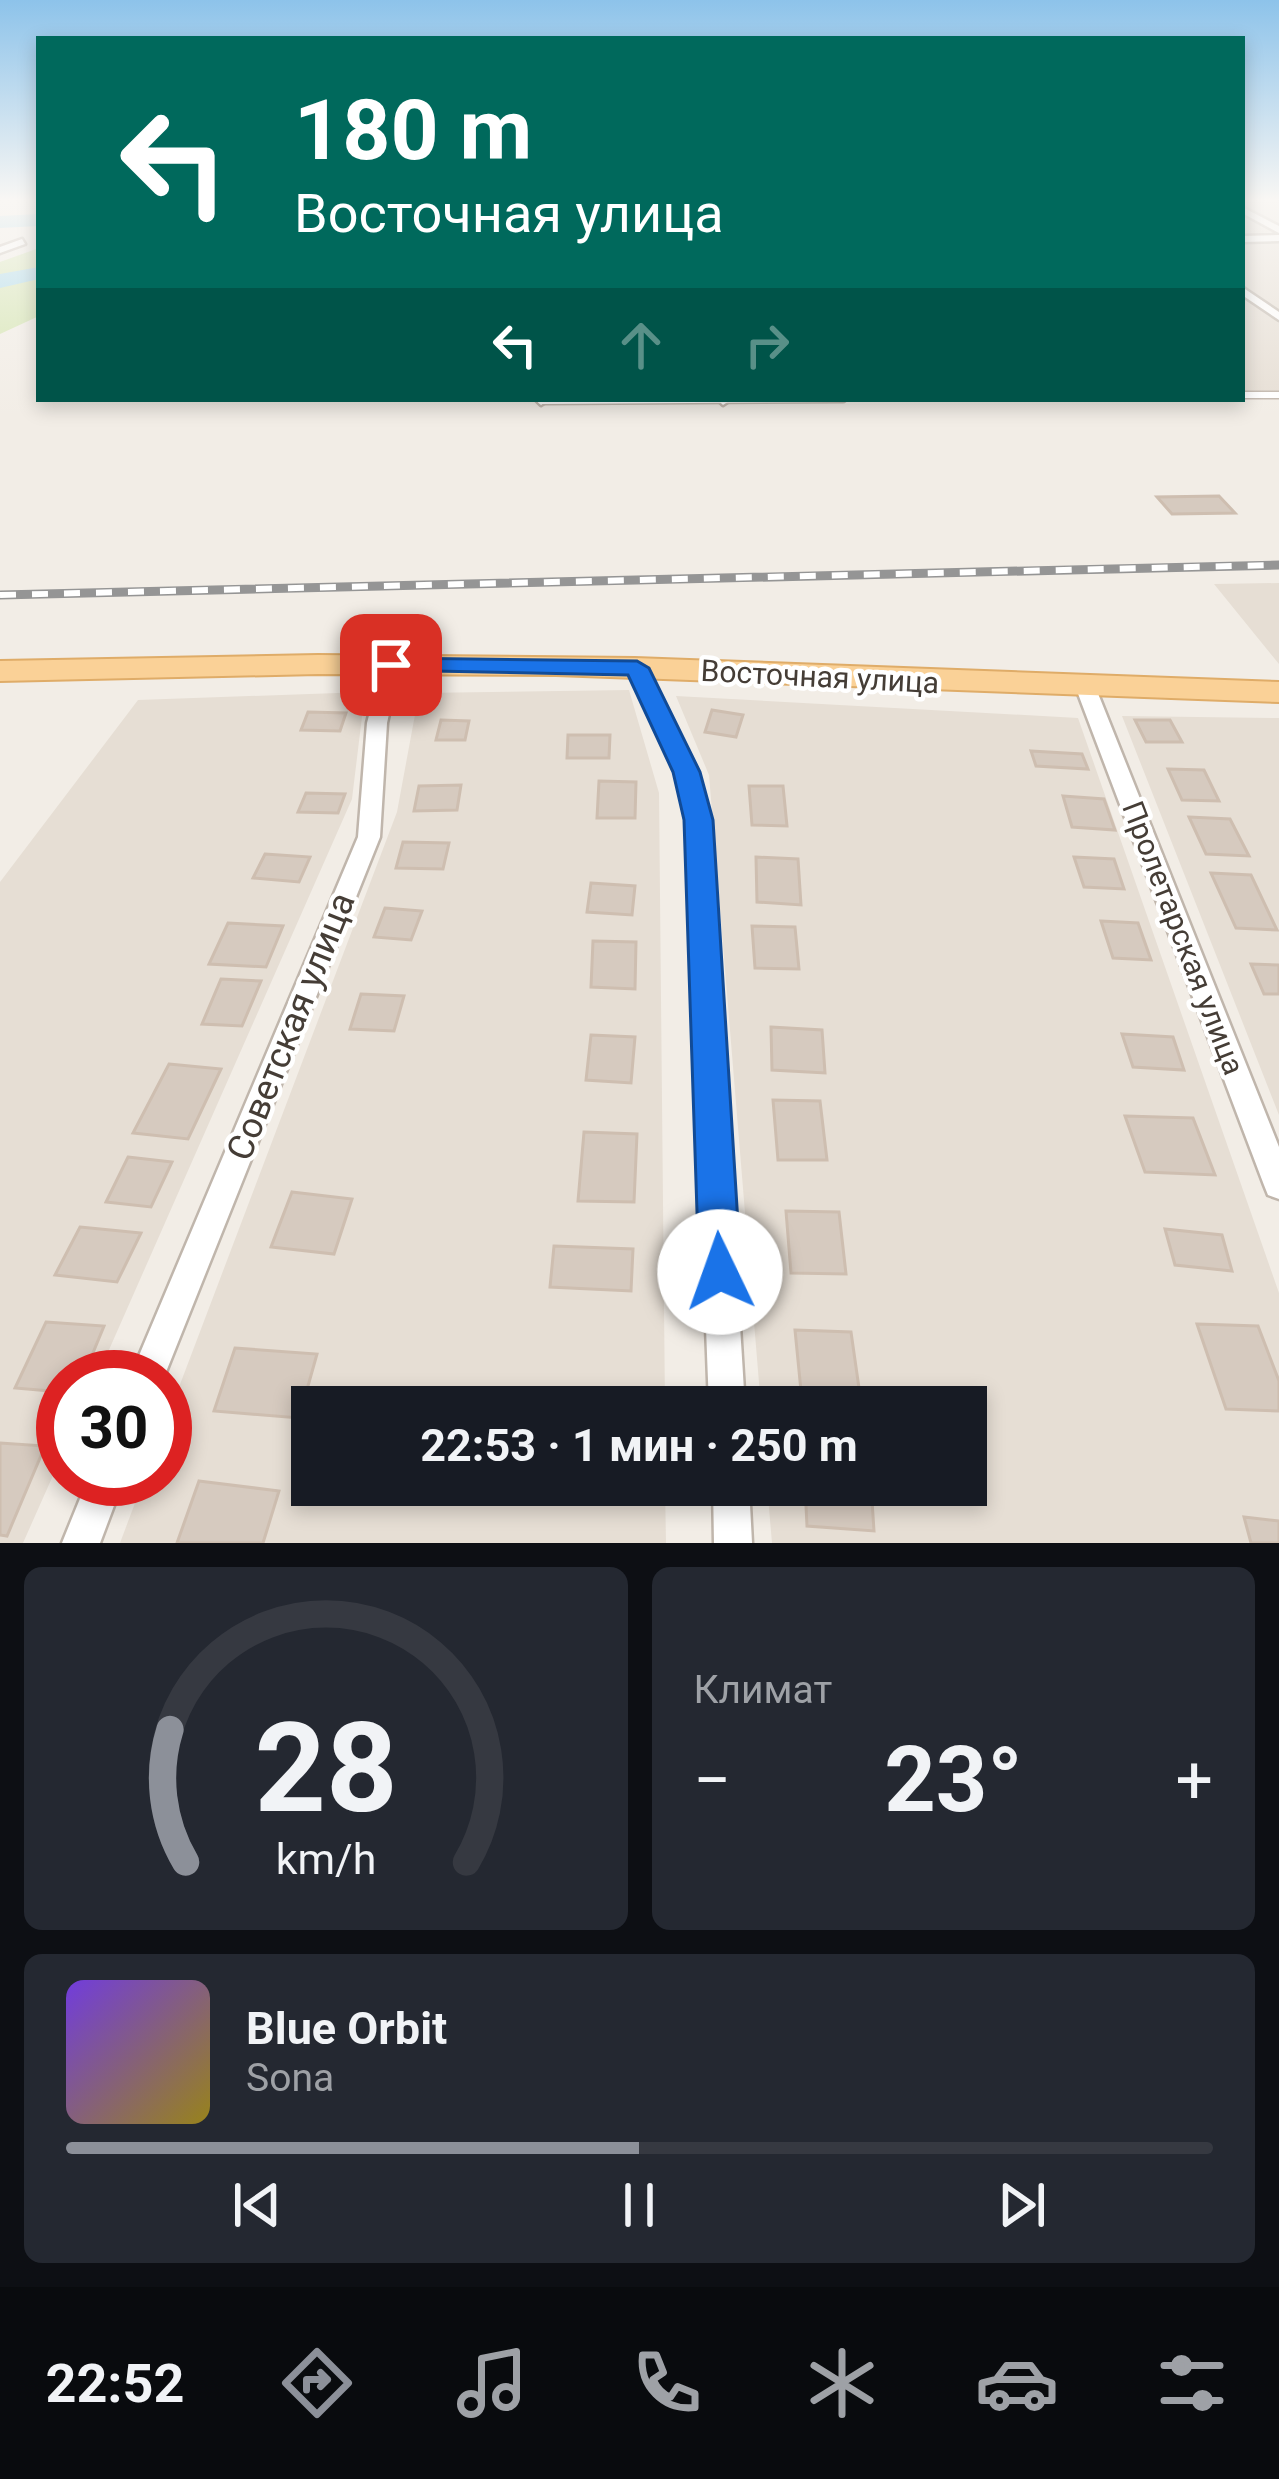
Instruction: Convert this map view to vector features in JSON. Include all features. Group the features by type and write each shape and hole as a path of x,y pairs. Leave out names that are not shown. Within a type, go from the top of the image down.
{"main road":[{"name":"Восточная улица","path":"0,670 391,665 637,668 1087,691 1279,692"}],"street":[{"path":"1245,292 1279,317"},
{"name":"Советская улица","path":"158,1350 368,837 377,723 391,665"},
{"path":"637,668 686,772 698,820 726,1386"},
{"name":"Пролетарская улица","path":"1087,691 1279,1185"},
{"path":"81,1543 95,1506"},
{"path":"731,1506 734,1543"}],"lane":[{"path":"1245,395 1279,395"}],"shaded area":[{"path":"1245,273 1279,273 1279,396 1245,396"},
{"path":"1279,583 1279,664 1214,584"},
{"path":"629,690 659,793 665,1386 291,1386 291,1506 665,1506 666,1543 120,1543 134,1506 192,1506 192,1353 397,812 419,693"},
{"path":"365,692 352,799 109,1350 36,1350 39,1506 23,1543 0,1543 0,882 138,700"},
{"path":"676,696 1078,718 1279,1293 1279,1543 772,1543 769,1506 987,1506 987,1386 759,1386 709,775"},
{"path":"1122,716 1279,718 1279,1115"}],"green space":[{"path":"0,273 36,273 36,317 0,334"}],"building":[{"path":"1219,496 1235,513 1172,514 1157,497"},
{"path":"712,710 743,715 736,737 705,732"},
{"path":"308,712 346,713 340,731 301,730"},
{"path":"441,720 469,721 465,740 436,740"},
{"path":"1135,720 1170,720 1182,742 1146,742"},
{"path":"568,735 610,735 609,758 567,758"},
{"path":"1031,751 1082,754 1088,769 1036,766"},
{"path":"1168,769 1204,770 1219,801 1182,800"},
{"path":"599,781 636,782 635,818 597,818"},
{"path":"461,785 457,810 414,811 419,786"},
{"path":"749,786 783,786 787,826 752,825"},
{"path":"306,793 345,794 338,813 298,812"},
{"path":"1063,796 1104,799 1115,830 1072,827"},
{"path":"1189,817 1230,819 1249,856 1206,854"},
{"path":"403,842 449,843 443,869 396,868"},
{"path":"265,854 310,857 299,882 253,878"},
{"path":"756,857 798,859 801,905 757,902"},
{"path":"1074,857 1114,859 1124,889 1084,887"},
{"path":"1211,873 1251,875 1277,930 1236,928"},
{"path":"591,883 635,886 632,915 587,912"},
{"path":"385,908 422,911 411,940 374,937"},
{"path":"1101,921 1138,923 1151,960 1113,958"},
{"path":"228,923 283,926 266,967 209,964"},
{"path":"752,926 795,927 799,969 755,968"},
{"path":"593,941 636,942 635,989 591,987"},
{"path":"1251,964 1279,965 1279,994 1264,994"},
{"path":"221,979 261,981 242,1026 202,1024"},
{"path":"361,994 404,996 394,1031 350,1029"},
{"path":"771,1027 822,1030 825,1073 772,1070"},
{"path":"1122,1034 1173,1037 1184,1070 1133,1067"},
{"path":"591,1035 635,1037 631,1083 586,1080"},
{"path":"169,1064 221,1069 188,1139 133,1133"},
{"path":"773,1100 820,1101 827,1160 778,1160"},
{"path":"1125,1116 1193,1118 1215,1175 1145,1172"},
{"path":"584,1132 637,1134 634,1202 578,1201"},
{"path":"128,1157 172,1162 151,1207 106,1202"},
{"path":"292,1192 352,1199 334,1254 271,1247"},
{"path":"786,1211 839,1212 846,1274 791,1273"},
{"path":"80,1227 141,1233 117,1282 55,1275"},
{"path":"1165,1229 1222,1235 1232,1271 1175,1265"},
{"path":"554,1246 633,1249 631,1291 550,1287"},
{"path":"46,1322 104,1326 94,1350 36,1350 36,1390 15,1388"},
{"path":"1197,1324 1258,1326 1279,1381 1279,1411 1226,1409"},
{"path":"795,1330 851,1332 859,1386 801,1386"},
{"path":"235,1348 317,1354 308,1386 291,1386 291,1417 214,1411"},
{"path":"0,1443 36,1445 36,1467 7,1536 0,1535"},
{"path":"199,1481 279,1491 263,1543 177,1543"},
{"path":"806,1506 872,1506 874,1531 807,1526"},
{"path":"1244,1517 1279,1521 1279,1543 1251,1543"}],"waterway":[{"path":"0,281 36,274"}],"railway":[{"path":"0,595 1279,565"}],"route":[{"path":"391,665 637,668 686,772 698,820 720,1272"}]}
